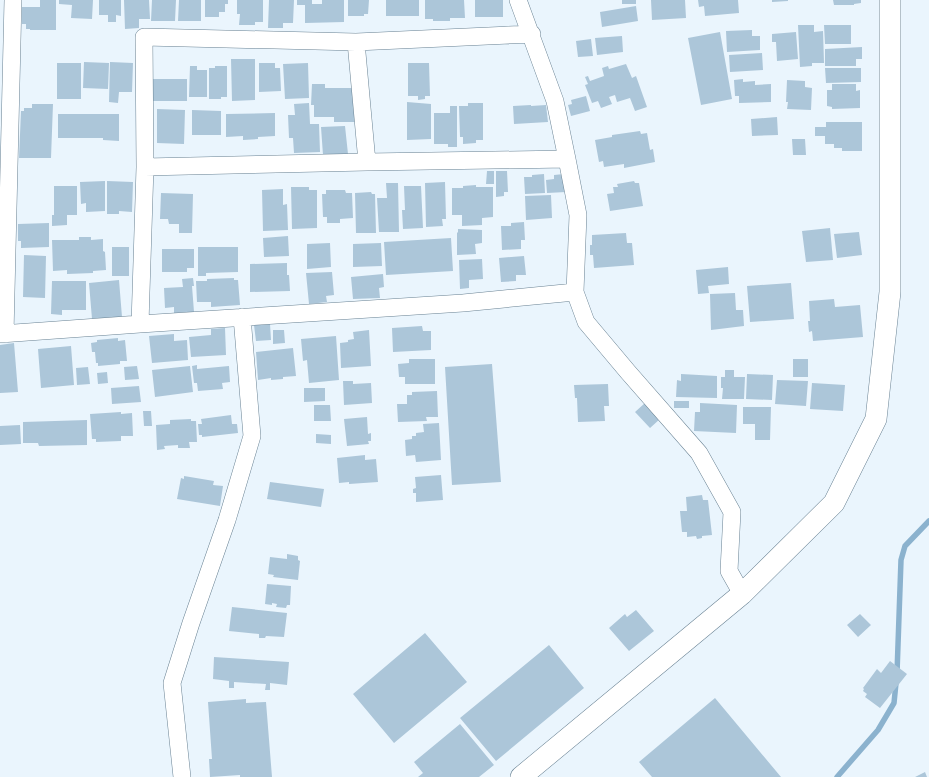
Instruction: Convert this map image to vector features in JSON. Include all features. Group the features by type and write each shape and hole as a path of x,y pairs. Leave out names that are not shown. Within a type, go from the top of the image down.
{"street":[{"path":"13,0 2,334 463,303 576,292"},
{"path":"518,0 532,34 555,101 578,215 576,292 586,322 699,453 732,512 729,571 742,594"},
{"path":"521,777 742,594 834,503 876,419 890,292 890,0"},
{"path":"140,324 145,167 144,37 356,42 532,34"},
{"path":"356,42 366,162"},
{"path":"145,167 567,159"},
{"path":"182,777 172,683 227,520 252,436 242,317"}],"building":[{"path":"40,0 56,0 56,30 30,30 26,29 26,24 22,24 22,7 40,7"},
{"path":"59,0 93,0 92,19 71,18 72,5 59,4"},
{"path":"99,0 121,0 121,16 116,15 116,22 108,22 108,15 99,15"},
{"path":"124,0 149,0 150,19 139,19 139,28 125,29"},
{"path":"152,0 176,0 175,21 151,21"},
{"path":"179,0 201,0 201,21 178,21"},
{"path":"205,0 228,0 228,4 225,4 225,12 219,12 219,17 205,17"},
{"path":"237,0 263,0 263,22 255,22 255,25 239,25 240,14 237,14"},
{"path":"269,0 294,0 293,23 283,23 283,28 268,28"},
{"path":"297,0 312,0 312,4 322,4 322,0 344,0 344,22 305,23 305,5 297,5"},
{"path":"348,0 369,0 368,14 364,14 364,16 348,16"},
{"path":"386,0 419,0 419,16 386,16"},
{"path":"425,0 464,0 465,18 450,18 450,21 433,21 433,19 425,19"},
{"path":"475,0 503,0 503,17 475,17"},
{"path":"622,0 636,0 636,4 622,4"},
{"path":"651,0 685,0 686,18 652,20"},
{"path":"698,0 738,0 739,13 705,16 704,6 699,7"},
{"path":"772,0 788,0 788,1 772,2"},
{"path":"833,0 861,0 861,3 854,5 834,5"},
{"path":"636,6 638,21 602,27 600,12"},
{"path":"798,25 814,25 814,32 823,31 824,63 812,63 812,66 800,67"},
{"path":"824,25 851,25 851,44 825,44"},
{"path":"752,30 752,36 760,36 760,50 727,52 726,31"},
{"path":"720,32 732,99 701,105 688,38"},
{"path":"796,32 798,59 777,61 776,42 772,42 772,34"},
{"path":"622,36 623,52 597,55 595,38"},
{"path":"591,39 593,56 578,57 576,41"},
{"path":"862,47 862,59 856,59 856,66 825,66 825,49"},
{"path":"762,53 763,70 730,72 729,55"},
{"path":"231,59 255,59 255,100 232,101"},
{"path":"84,62 109,63 108,89 83,88"},
{"path":"110,62 133,63 132,92 119,92 118,103 109,102"},
{"path":"57,63 81,63 81,99 57,99"},
{"path":"259,63 275,63 275,68 280,68 281,91 259,92"},
{"path":"308,63 309,98 285,99 283,64"},
{"path":"408,63 429,63 430,96 425,96 425,99 418,100 418,96 408,96"},
{"path":"626,64 632,78 636,76 647,107 635,111 630,98 617,102 615,95 609,97 612,104 601,108 598,101 592,103 585,85 588,84 585,77 588,76 590,81 604,76 602,68 608,66 609,69"},
{"path":"190,66 197,66 197,70 207,70 207,97 189,97"},
{"path":"215,66 227,66 227,97 221,97 221,99 209,99 209,68 215,68"},
{"path":"825,68 861,68 861,82 826,83"},
{"path":"153,79 187,79 187,101 153,101"},
{"path":"743,79 743,82 755,81 755,85 771,84 771,102 739,103 739,96 735,96 734,80"},
{"path":"787,80 805,81 805,87 812,88 811,110 787,109"},
{"path":"312,84 325,84 325,88 359,88 359,122 334,122 334,117 314,117 314,105 311,105"},
{"path":"832,84 856,84 856,91 860,90 860,108 832,109 832,107 827,106 827,90 832,90"},
{"path":"586,96 590,111 571,116 568,105 572,104 571,100"},
{"path":"407,102 431,104 431,139 407,140"},
{"path":"309,103 310,124 319,124 320,152 294,153 293,138 289,138 288,115 295,115 294,104"},
{"path":"468,103 483,103 483,140 476,140 476,143 463,144 463,137 460,137 459,106 468,106"},
{"path":"32,104 53,104 51,158 19,158 21,111 24,111 24,108 32,108"},
{"path":"546,105 548,122 514,124 513,106"},
{"path":"450,106 457,106 457,147 448,147 448,144 434,144 434,113 450,113"},
{"path":"157,109 185,110 184,144 157,143"},
{"path":"192,110 221,111 221,135 192,135"},
{"path":"275,113 275,136 243,140 243,136 226,137 226,114"},
{"path":"58,114 119,114 119,141 103,140 103,138 58,138"},
{"path":"777,117 778,135 752,136 751,119"},
{"path":"826,122 862,122 862,151 842,151 842,148 834,148 834,144 825,144 825,136 815,136 815,127 826,127"},
{"path":"345,126 348,154 323,155 321,127"},
{"path":"640,131 641,134 647,133 650,150 653,149 655,162 624,168 624,164 604,167 603,161 599,162 595,140 612,137 612,135"},
{"path":"792,139 805,139 806,155 793,155"},
{"path":"487,171 494,171 494,184 486,184"},
{"path":"496,171 507,171 508,192 504,192 504,196 496,197"},
{"path":"544,174 545,193 525,194 524,177"},
{"path":"564,174 566,192 547,193 546,180 554,179 554,175"},
{"path":"105,181 105,211 86,212 86,203 81,204 80,182"},
{"path":"107,181 133,182 132,212 119,211 119,214 107,214"},
{"path":"634,181 635,183 639,183 643,206 610,211 607,194 614,193 613,187 618,187 617,184"},
{"path":"445,182 446,219 442,219 443,226 426,227 425,183"},
{"path":"386,183 398,183 399,232 379,232 377,198 387,198"},
{"path":"476,185 476,187 493,187 493,217 482,218 482,225 462,226 462,215 452,215 452,188 463,188 463,186"},
{"path":"54,186 77,186 77,215 67,215 67,225 52,226 52,215 54,215"},
{"path":"404,186 421,186 423,228 403,229 402,210 405,210"},
{"path":"291,187 309,187 309,190 317,190 317,228 292,229"},
{"path":"283,189 283,205 287,204 288,230 263,231 262,190"},
{"path":"326,190 345,190 346,193 352,193 353,218 340,219 340,223 327,223 327,217 323,217 322,194 326,194"},
{"path":"371,192 372,194 375,194 376,233 356,233 355,193"},
{"path":"161,193 193,194 192,233 179,233 179,224 169,224 168,219 160,219"},
{"path":"551,195 552,218 526,220 525,196"},
{"path":"524,222 525,240 521,240 521,249 502,250 501,226 511,226 511,223"},
{"path":"49,223 49,247 21,248 21,241 18,241 18,224"},
{"path":"830,228 833,260 806,262 802,231"},
{"path":"458,229 482,230 482,243 475,244 476,254 457,255"},
{"path":"859,232 862,255 837,258 834,234"},
{"path":"626,233 627,243 632,243 634,265 594,268 593,255 590,255 592,235"},
{"path":"288,236 289,256 264,257 263,238"},
{"path":"79,237 91,237 91,240 103,239 106,270 93,271 93,273 67,274 67,270 53,271 52,240 79,240"},
{"path":"451,238 453,271 386,275 384,242"},
{"path":"330,243 331,267 307,269 307,244"},
{"path":"381,243 382,266 353,267 353,244"},
{"path":"112,247 129,247 129,276 112,276"},
{"path":"198,247 238,247 238,272 206,273 206,276 198,276"},
{"path":"162,249 194,249 194,268 187,268 187,272 162,272"},
{"path":"24,255 46,256 45,298 23,297"},
{"path":"524,256 526,275 516,275 516,281 501,282 499,258"},
{"path":"482,259 483,279 469,280 469,288 460,289 459,260"},
{"path":"287,263 287,275 289,275 290,291 250,292 250,264"},
{"path":"728,267 729,284 708,286 709,293 698,294 696,270"},
{"path":"332,272 334,295 326,296 327,302 309,304 306,273"},
{"path":"383,274 384,287 379,288 380,298 353,299 351,277"},
{"path":"193,278 194,286 192,286 194,312 174,313 174,307 165,308 164,288 183,287 182,279"},
{"path":"234,278 234,280 238,280 240,305 211,307 211,302 197,302 196,281"},
{"path":"119,280 122,317 92,319 89,283"},
{"path":"52,281 86,281 86,310 62,310 62,315 51,314"},
{"path":"791,283 794,319 750,322 747,286"},
{"path":"735,293 736,310 743,310 744,326 711,330 710,294"},
{"path":"834,299 835,307 860,305 863,337 813,341 812,331 809,332 809,301"},
{"path":"270,324 271,340 256,341 254,325"},
{"path":"422,326 423,331 431,331 431,350 393,352 392,328"},
{"path":"225,328 226,355 191,357 189,337 211,335 211,329"},
{"path":"273,330 284,330 285,343 273,344"},
{"path":"369,330 371,366 341,368 340,343 348,342 348,340 354,339 353,332"},
{"path":"174,334 174,341 187,340 188,360 152,363 149,336"},
{"path":"336,336 339,380 309,383 307,360 303,361 301,339"},
{"path":"118,338 118,341 125,340 127,361 120,361 120,364 98,366 98,363 96,363 95,352 92,352 91,343 97,342 97,340"},
{"path":"14,343 18,392 0,393 0,345"},
{"path":"71,346 74,385 41,388 38,349"},
{"path":"293,348 296,376 283,377 283,379 271,380 271,378 258,380 256,352"},
{"path":"409,359 435,359 435,384 405,384 405,377 399,377 398,364 409,363"},
{"path":"793,359 808,359 808,377 793,377"},
{"path":"492,364 501,482 452,485 445,367"},
{"path":"197,365 197,369 229,366 230,382 222,383 223,389 198,391 197,383 194,383 192,366"},
{"path":"137,366 139,379 125,380 124,367"},
{"path":"190,366 193,392 155,397 152,370"},
{"path":"88,367 90,384 77,385 76,368"},
{"path":"725,370 734,370 734,377 745,377 744,399 722,399 723,388 721,388 721,377 725,377"},
{"path":"107,372 108,383 98,384 97,373"},
{"path":"681,374 717,376 717,398 676,397 677,380 681,381"},
{"path":"747,374 773,375 772,400 746,399"},
{"path":"777,380 808,381 806,406 775,404"},
{"path":"343,381 353,381 353,384 371,383 372,403 344,405"},
{"path":"812,383 845,385 843,411 810,409"},
{"path":"608,384 609,406 604,406 605,421 578,422 577,398 575,398 574,385"},
{"path":"139,386 141,402 112,404 111,388"},
{"path":"304,388 325,388 325,401 304,402"},
{"path":"437,391 438,417 426,417 427,421 398,422 397,404 407,404 407,395 412,395 412,392"},
{"path":"674,401 689,401 689,408 674,408"},
{"path":"645,403 660,419 650,428 635,412"},
{"path":"700,403 737,405 736,433 694,431 695,412 700,412"},
{"path":"314,405 330,405 331,421 314,421"},
{"path":"743,407 771,407 770,440 755,440 755,424 743,424"},
{"path":"143,411 151,411 152,426 144,426"},
{"path":"121,412 121,414 132,413 133,436 121,436 121,441 96,442 96,439 92,439 90,414"},
{"path":"231,415 232,424 237,424 238,433 202,437 202,435 199,435 198,424 202,424 201,419"},
{"path":"367,417 368,434 371,433 371,441 368,441 369,444 347,446 344,419"},
{"path":"191,419 191,421 196,421 197,442 189,442 190,448 178,448 178,445 164,446 165,449 157,450 156,425 170,424 170,420"},
{"path":"87,420 87,445 39,446 38,443 23,443 23,422"},
{"path":"439,423 441,460 416,462 415,455 406,456 405,440 412,439 412,436 416,436 416,433 424,432 423,424"},
{"path":"20,425 21,444 0,445 0,426"},
{"path":"316,434 331,435 331,444 316,443"},
{"path":"365,455 365,460 376,459 378,482 349,484 349,482 339,483 337,458"},
{"path":"441,475 443,500 416,502 416,493 413,493 413,489 416,488 415,477"},
{"path":"184,476 214,481 213,485 223,486 220,506 177,499 181,478 184,479"},
{"path":"270,482 324,489 321,507 267,499"},
{"path":"702,495 703,500 708,500 712,535 702,536 702,538 697,539 696,536 687,537 687,532 682,532 680,511 687,511 686,497"},
{"path":"287,554 298,556 298,560 300,561 298,580 273,577 274,575 268,574 270,557 287,559"},
{"path":"267,584 291,586 290,605 287,605 286,608 276,607 277,604 272,603 272,605 265,604"},
{"path":"232,607 287,613 284,637 266,636 265,638 259,638 259,634 229,631"},
{"path":"636,610 654,631 629,651 609,628 625,614 627,617"},
{"path":"860,614 871,625 858,637 847,625"},
{"path":"425,633 467,682 394,743 353,694"},
{"path":"549,645 584,688 496,761 460,718"},
{"path":"214,657 289,662 287,685 270,683 270,690 265,690 266,684 234,682 234,688 229,688 229,681 213,679"},
{"path":"890,661 907,674 880,708 865,697 867,694 863,691 863,688 877,669 881,673"},
{"path":"715,698 781,777 652,777 639,762"},
{"path":"246,699 246,703 266,702 272,777 240,777 240,775 210,777 209,759 212,759 208,702"},
{"path":"460,724 494,765 479,777 418,777 423,773 414,762"},
{"path":"925,772 927,777 915,777"}],"waterway":[{"path":"897,673 901,560 905,546 929,521"},
{"path":"837,777 878,730 894,703 896,683"}]}
